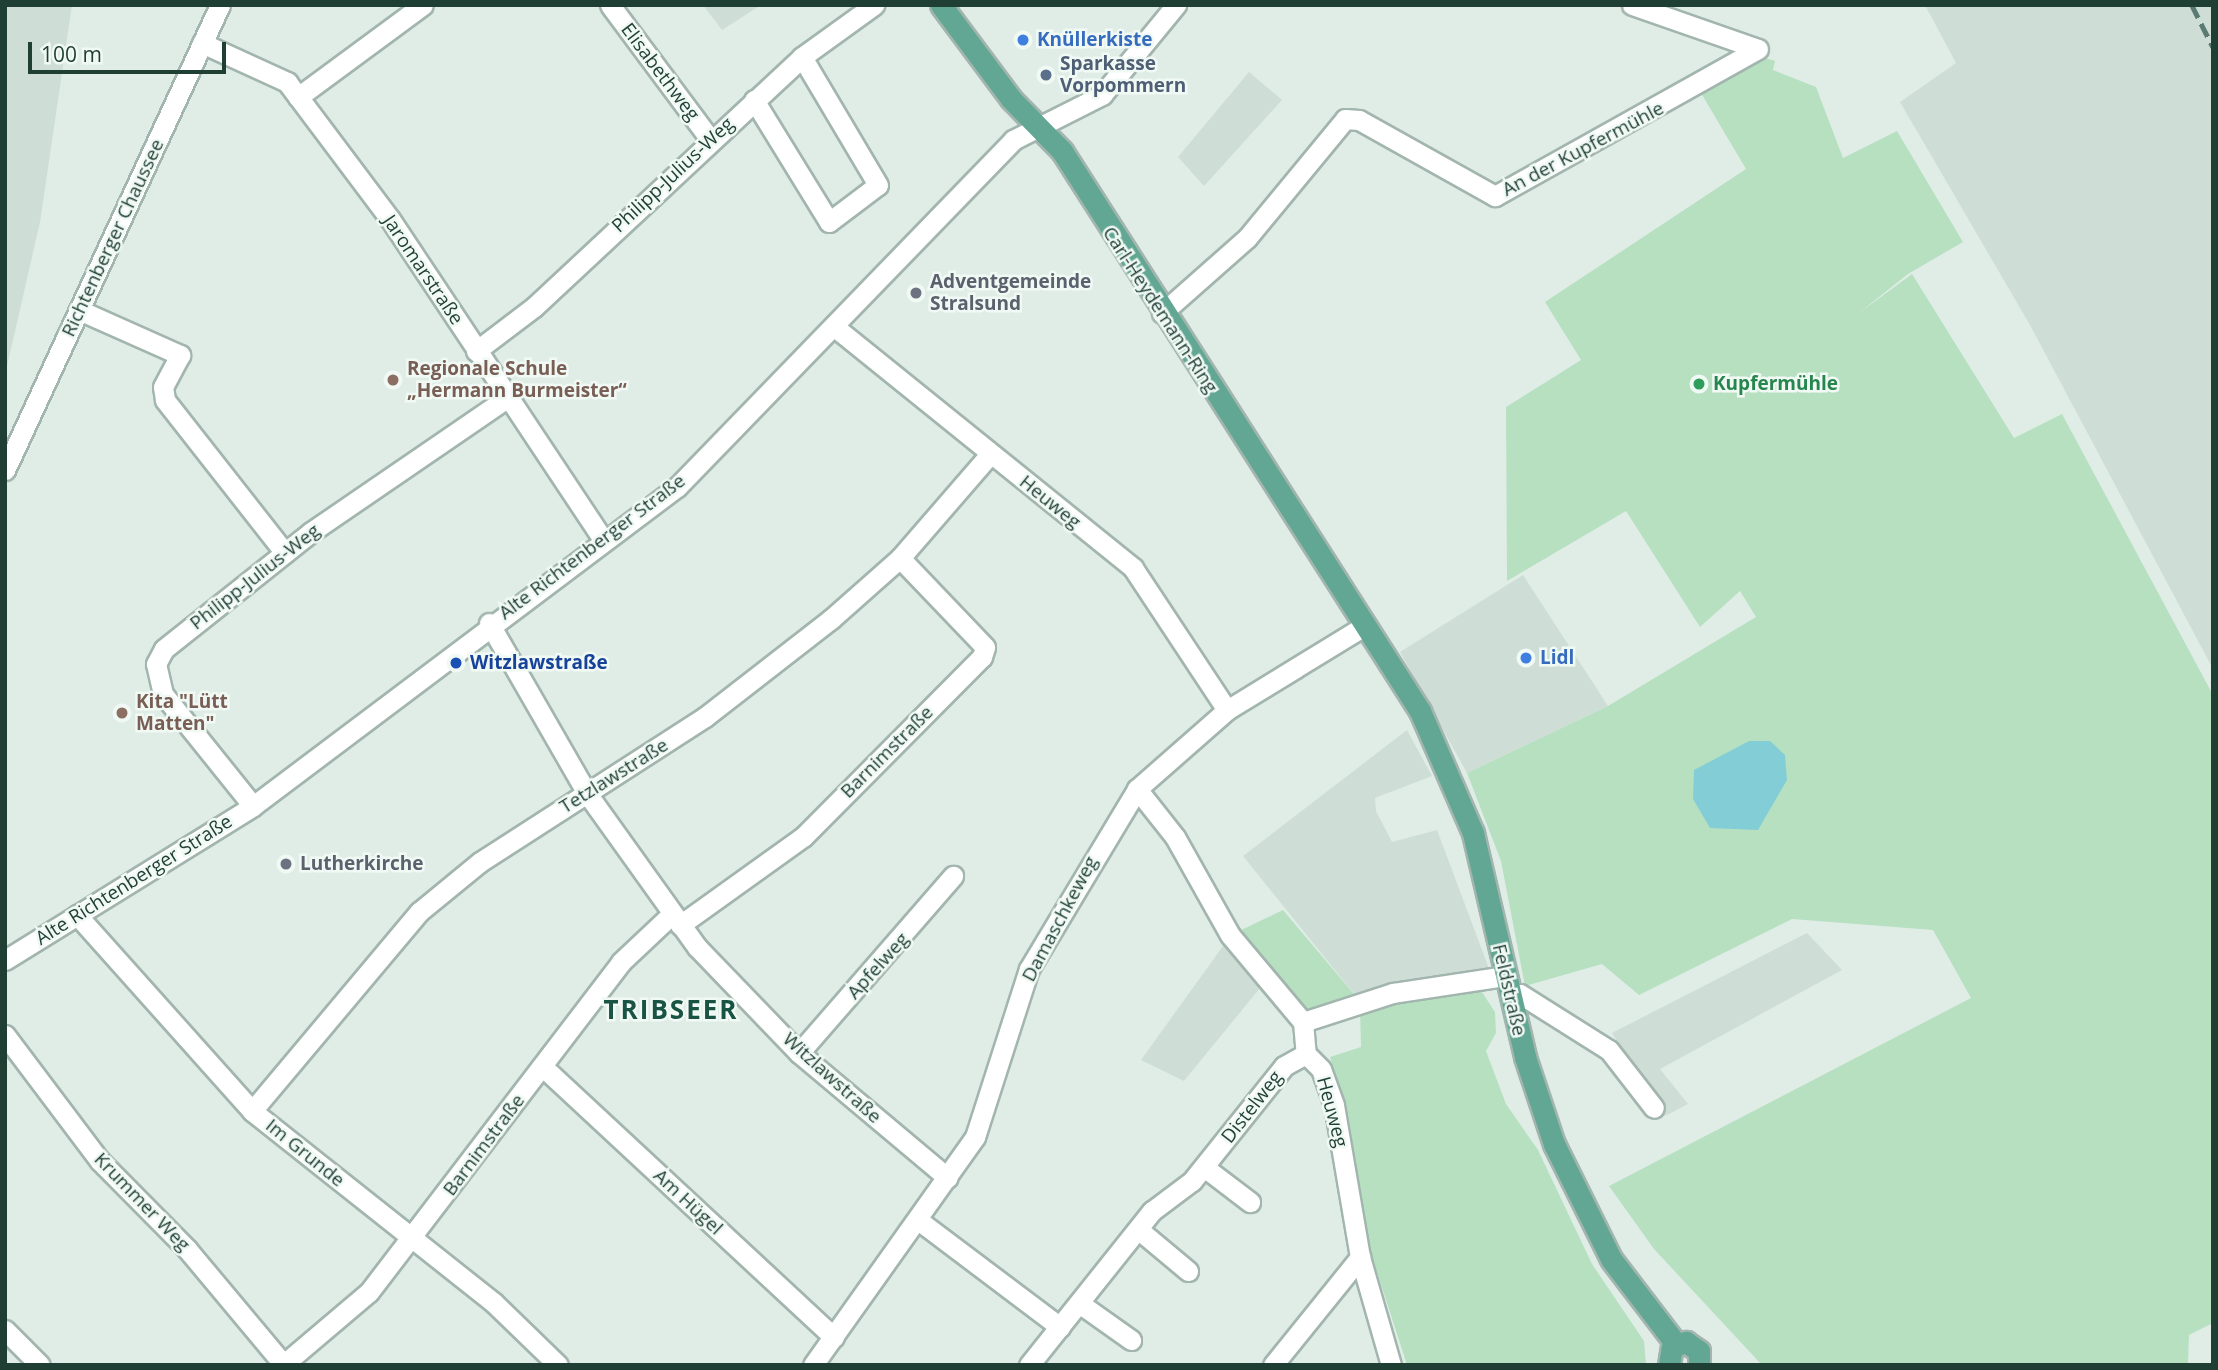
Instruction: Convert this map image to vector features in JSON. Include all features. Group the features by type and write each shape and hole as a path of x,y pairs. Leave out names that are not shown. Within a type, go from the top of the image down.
{"main road":[{"name":"Carl-Heydemann-Ring","path":"941,5 1036,126 1062,151 1162,313 1364,626"},
{"name":"Feldstraße","path":"1364,626 1420,711 1459,792 1539,1103 1582,1207 1611,1259 1676,1343 1696,1347 1699,1365"},
{"path":"1669,1365 1676,1343"}],"street":[{"name":"Richtenberger Chaussee","path":"5,470 220,5"},
{"path":"298,97 424,5"},
{"name":"Elisabethweg","path":"610,5 709,138"},
{"name":"Philipp-Julius-Weg","path":"476,351 534,307 709,138 802,57 874,5"},
{"name":"Alte Richtenberger Straße","path":"5,960 253,806 489,623 677,487 836,328 1013,140 1102,94 1176,5"},
{"name":"An der Kupfermühle","path":"1162,313 1228,258 1345,119 1359,120 1495,197 1758,49 1632,5"},
{"name":"Jaromarstraße","path":"202,43 287,82 476,351 505,399 604,541"},
{"path":"754,100 829,222 878,185 802,57"},
{"path":"79,310 180,355 163,387 165,400 285,553"},
{"name":"Heuweg","path":"836,328 1133,568 1227,710"},
{"name":"Philipp-Julius-Weg","path":"253,806 163,694 156,664 164,649 285,553 505,399"},
{"name":"Tetzlawstraße","path":"252,1111 419,912 586,792 705,717 900,558 990,454"},
{"name":"Barnimstraße","path":"284,1364 369,1292 412,1240 621,962 676,919 803,837 985,647 900,558"},
{"name":"Witzlawstraße","path":"489,623 586,792 676,919 799,1053 948,1178"},
{"name":"Damaschkeweg","path":"813,1365 948,1178 990,1103 1029,969 1138,789 1227,710 1364,626"},
{"path":"1138,789 1175,837 1230,935 1303,1023 1393,993 1507,986 1609,1050 1654,1108"},
{"name":"Apfelweg","path":"799,1053 953,876"},
{"name":"Im Grunde","path":"77,915 252,1111 412,1240 558,1365"},
{"name":"Heuweg","path":"1303,1023 1306,1054 1321,1069 1334,1104 1360,1257 1391,1365"},
{"name":"Krummer Weg","path":"5,1035 100,1161 187,1249 284,1364"},
{"name":"Distelweg","path":"1030,1365 1139,1230 1204,1167 1284,1066 1306,1054"},
{"name":"Am Hügel","path":"543,1067 834,1337"},
{"path":"1204,1167 1250,1202"},
{"path":"918,1220 1060,1327"},
{"path":"1139,1230 1188,1271"},
{"path":"1273,1365 1360,1257"},
{"path":"1079,1303 1131,1340"},
{"path":"5,1330 40,1365"}],"shaded area":[{"path":"5,5 72,5 40,222 5,375"},
{"path":"703,5 761,5 722,30"},
{"path":"1925,5 2213,5 2213,669 2030,325 1900,102 1956,63"},
{"path":"1249,72 1282,100 1204,186 1178,157"},
{"path":"1523,575 1608,706 1467,773 1400,652"},
{"path":"1407,730 1432,776 1375,798 1376,811 1392,842 1437,830 1491,974 1359,1000 1243,856"},
{"path":"1807,933 1842,970 1660,1069 1688,1104 1665,1116 1612,1033"},
{"path":"1223,946 1264,983 1184,1081 1141,1060"}],"green space":[{"path":"1765,58 1775,61 1773,70 1816,87 1843,158 1897,131 1963,242 1908,274 1859,313 1912,274 2014,438 2062,414 2213,695 2213,1323 2189,1335 2188,1365 1762,1365 1654,1249 1609,1186 1971,998 1933,930 1792,919 1639,995 1602,964 1525,986 1501,861 1467,773 1608,706 1756,617 1740,591 1700,627 1626,511 1507,581 1506,407 1581,360 1545,302 1746,169 1701,93"},
{"path":"1283,910 1359,1000 1303,1013 1235,933"},
{"path":"1478,986 1495,1012 1496,1033 1486,1051 1506,1104 1538,1150 1592,1264 1644,1341 1646,1365 1407,1365 1369,1247 1348,1116 1330,1057 1361,1047 1360,1009"}],"water":[{"path":"1749,741 1770,741 1785,755 1787,780 1758,830 1710,828 1693,799 1694,770"}],"railway":[{"path":"2192,5 2213,47"}],"place":[{"name":"Knüllerkiste","path":"1023,40"},
{"name":"Sparkasse Vorpommern","path":"1046,75"},
{"name":"Adventgemeinde Stralsund","path":"916,293"},
{"name":"Regionale Schule „Hermann Burmeister“","path":"393,380"},
{"name":"Kupfermühle","path":"1699,384"},
{"name":"Lidl","path":"1526,658"},
{"name":"Witzlawstraße","path":"456,663"},
{"name":"Kita \"Lütt Matten\"","path":"122,713"},
{"name":"Lutherkirche","path":"286,864"}],"district":[{"name":"TRIBSEER","path":"671,1010"}]}
